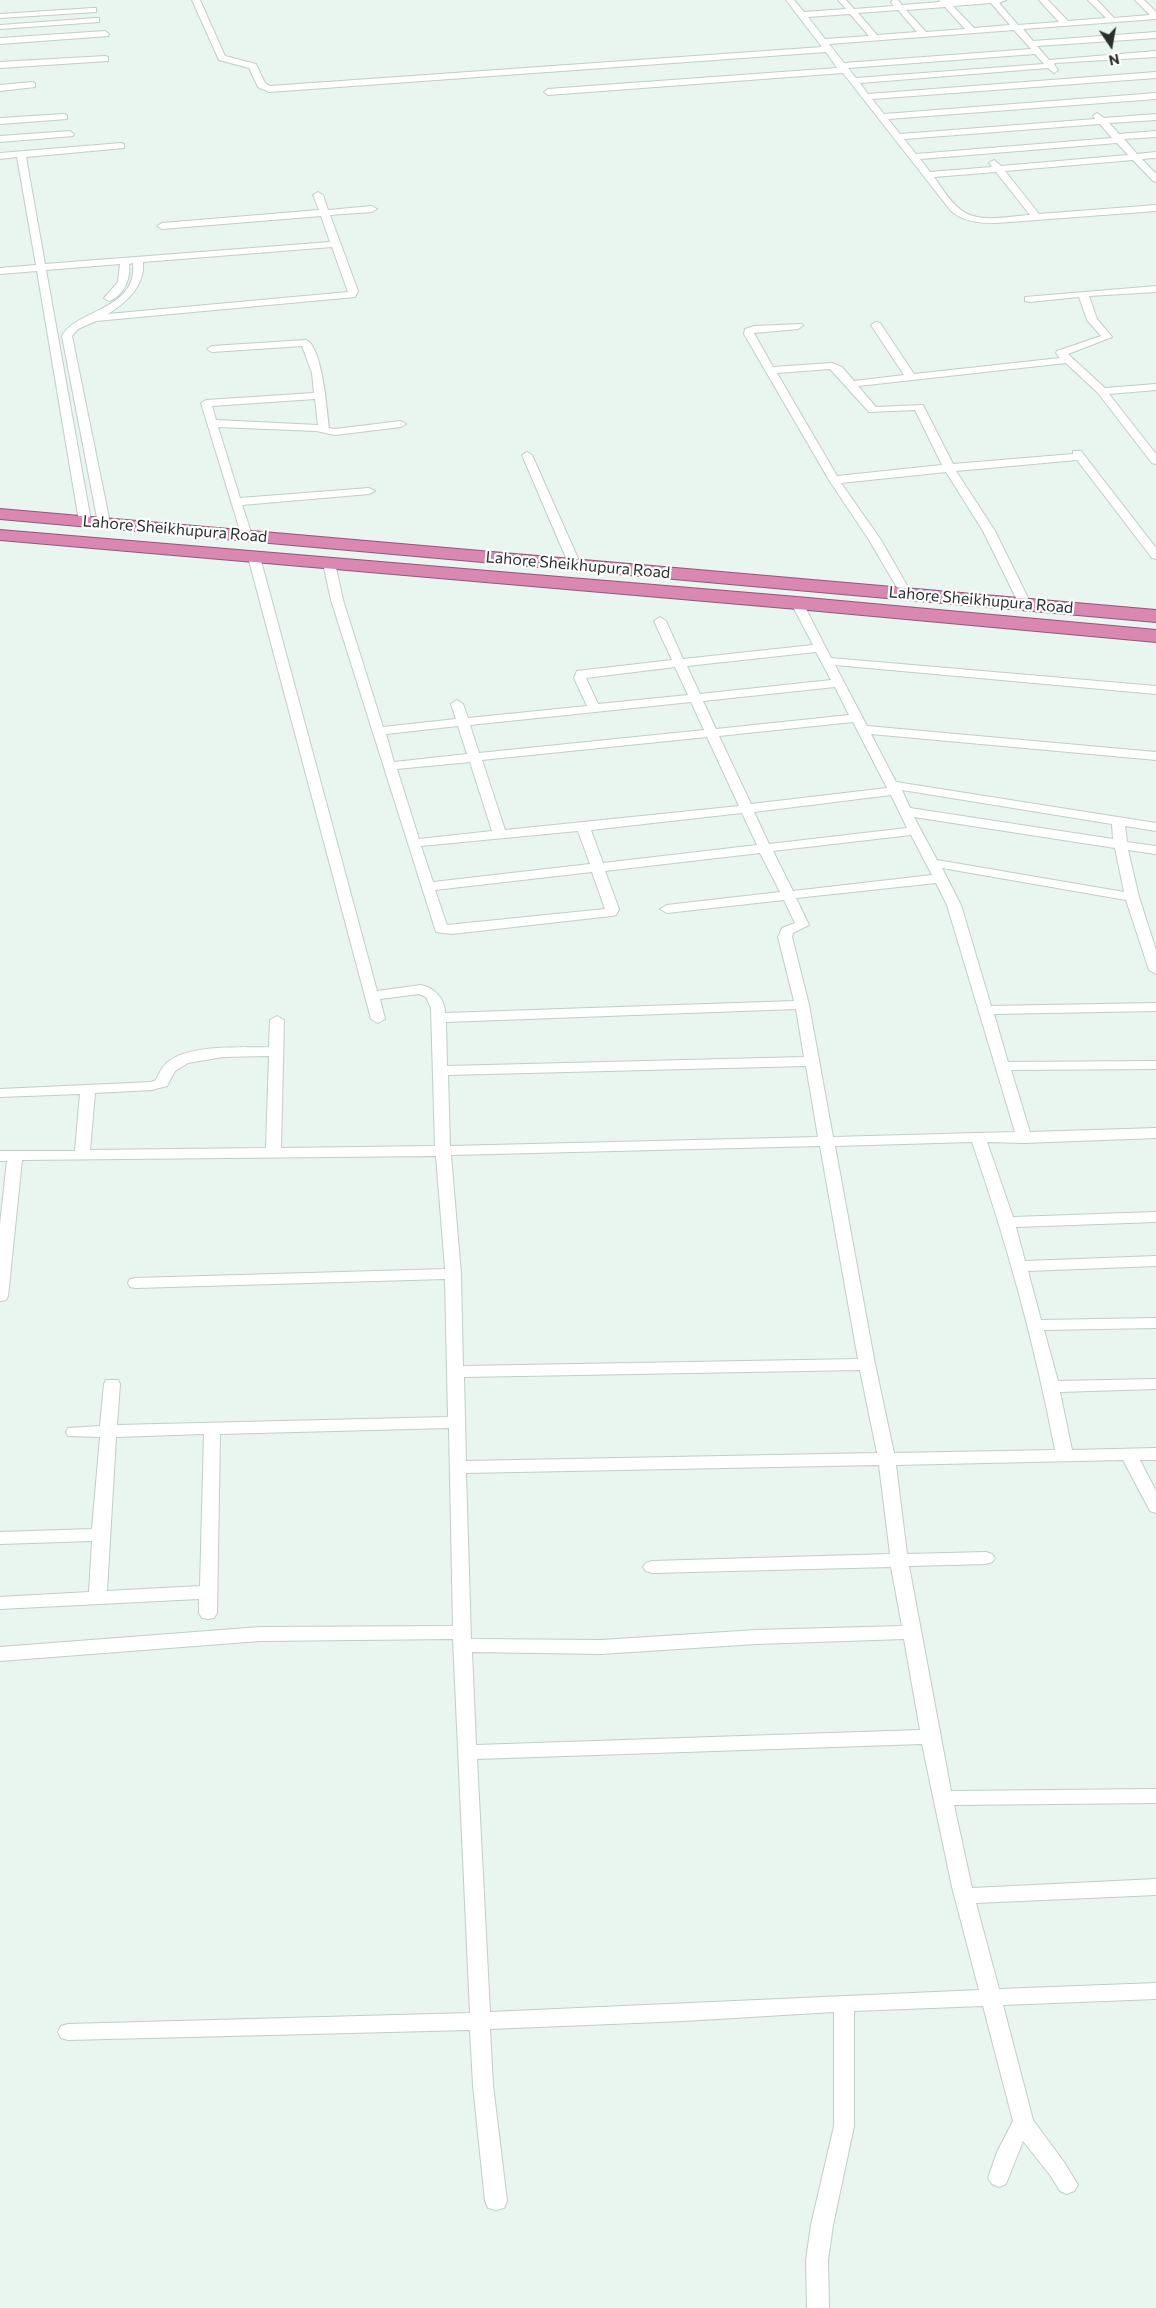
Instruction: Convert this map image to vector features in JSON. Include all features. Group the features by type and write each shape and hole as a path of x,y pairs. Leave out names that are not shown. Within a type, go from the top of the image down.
{"highway":[{"name":"Lahore Sheikhupura Road","path":"0,514 1156,616"},
{"name":"Lahore Sheikhupura Road","path":"0,535 797,603 1156,636"}],"street":[{"path":"196,0 222,58 253,66 261,84 269,88 842,68 1156,35"},
{"path":"790,0 954,209 967,218 996,220 1156,208"},
{"path":"842,0 875,38"},
{"path":"893,0 924,35"},
{"path":"992,0 1117,139 1156,178"},
{"path":"800,15 899,8 945,2 1004,0"},
{"path":"1042,0 1066,24"},
{"path":"1092,0 1112,21"},
{"path":"1139,0 1156,16"},
{"path":"945,2 972,31"},
{"path":"0,16 93,10"},
{"path":"548,92 875,38 1112,21 1156,16"},
{"path":"0,27 96,20"},
{"path":"0,41 105,34"},
{"path":"853,81 1038,67 1052,62 1156,54"},
{"path":"0,65 105,59"},
{"path":"881,117 1074,92 1156,75"},
{"path":"0,88 32,85"},
{"path":"865,97 1074,92 1156,96"},
{"path":"0,121 64,116"},
{"path":"898,138 1156,117"},
{"path":"0,139 70,134"},
{"path":"913,156 1156,134"},
{"path":"0,148 121,142 0,156"},
{"path":"21,154 85,522"},
{"path":"927,175 995,165 1135,158 1156,155"},
{"path":"995,165 1037,217"},
{"path":"94,318 351,296 354,290 318,195"},
{"path":"162,226 372,209"},
{"path":"0,271 336,246"},
{"path":"104,523 66,338 73,328 94,318 115,304 134,286 140,275 139,262"},
{"path":"53,334 61,326 96,308 114,294 125,278 124,263"},
{"path":"1029,298 1156,289"},
{"path":"1082,294 1092,320 1107,337 1088,345 1061,351 1061,354 1102,391 1156,461"},
{"path":"876,325 911,378"},
{"path":"798,326 749,331 834,480 875,540 906,594"},
{"path":"212,349 306,342 316,373 324,430"},
{"path":"852,384 1069,360"},
{"path":"771,370 832,366 838,369 852,384 873,410 919,407 950,468 989,531 1025,604"},
{"path":"1102,391 1156,387"},
{"path":"246,535 206,405 208,401 320,396"},
{"path":"212,423 338,431 401,424"},
{"path":"527,455 575,565"},
{"path":"834,480 1079,455 1154,551"},
{"path":"236,502 370,491"},
{"path":"254,557 378,1020"},
{"path":"330,563 337,600 440,928 445,930 610,913 612,909 582,826"},
{"path":"797,603 954,905 1024,1138"},
{"path":"660,622 765,849 802,923 802,925 785,934 802,1005 867,1364 887,1459 899,1561 930,1737 964,1896 1023,2121 1037,2144 1057,2165 1067,2185"},
{"path":"594,708 580,678 582,673 820,648"},
{"path":"828,661 1156,690"},
{"path":"378,731 838,683"},
{"path":"457,704 500,835"},
{"path":"389,766 712,733 859,723 1156,756"},
{"path":"414,843 747,808 894,788 1156,827"},
{"path":"904,811 1156,850"},
{"path":"1118,821 1120,844 1132,897 1152,947 1156,970"},
{"path":"427,887 915,831"},
{"path":"933,862 1132,897"},
{"path":"667,908 941,878"},
{"path":"371,996 426,990 436,998 441,1071 443,1151 453,1274 463,1639 483,2085 496,2201"},
{"path":"438,1018 802,1005"},
{"path":"985,1010 1156,1007"},
{"path":"273,1153 277,1020"},
{"path":"0,1093 88,1090 156,1085 162,1083 172,1065 194,1056 277,1051"},
{"path":"441,1071 812,1061"},
{"path":"1002,1066 1156,1065"},
{"path":"82,1154 88,1090"},
{"path":"0,1296 8,1156 443,1151 1156,1134"},
{"path":"978,1138 1006,1222 1035,1325 1051,1387 1065,1456"},
{"path":"1006,1222 1156,1217"},
{"path":"1018,1266 1156,1261"},
{"path":"136,1283 453,1274"},
{"path":"1035,1325 1156,1323"},
{"path":"455,1372 867,1364"},
{"path":"98,1598 112,1384"},
{"path":"1051,1387 1156,1384"},
{"path":"74,1432 456,1422"},
{"path":"208,1613 212,1429"},
{"path":"458,1467 1156,1454"},
{"path":"1129,1455 1156,1507"},
{"path":"0,1538 101,1534"},
{"path":"652,1567 986,1558"},
{"path":"0,1603 208,1592"},
{"path":"0,1654 291,1633 463,1639 601,1647 756,1637 912,1632"},
{"path":"468,1752 930,1737"},
{"path":"944,1798 1156,1796"},
{"path":"964,1896 1156,1887"},
{"path":"68,2032 480,2021 684,2013 844,2003 1156,1991"},
{"path":"818,2308 817,2260 822,2225 844,2126 844,2003"},
{"path":"999,2178 1008,2152 1023,2121"}]}
